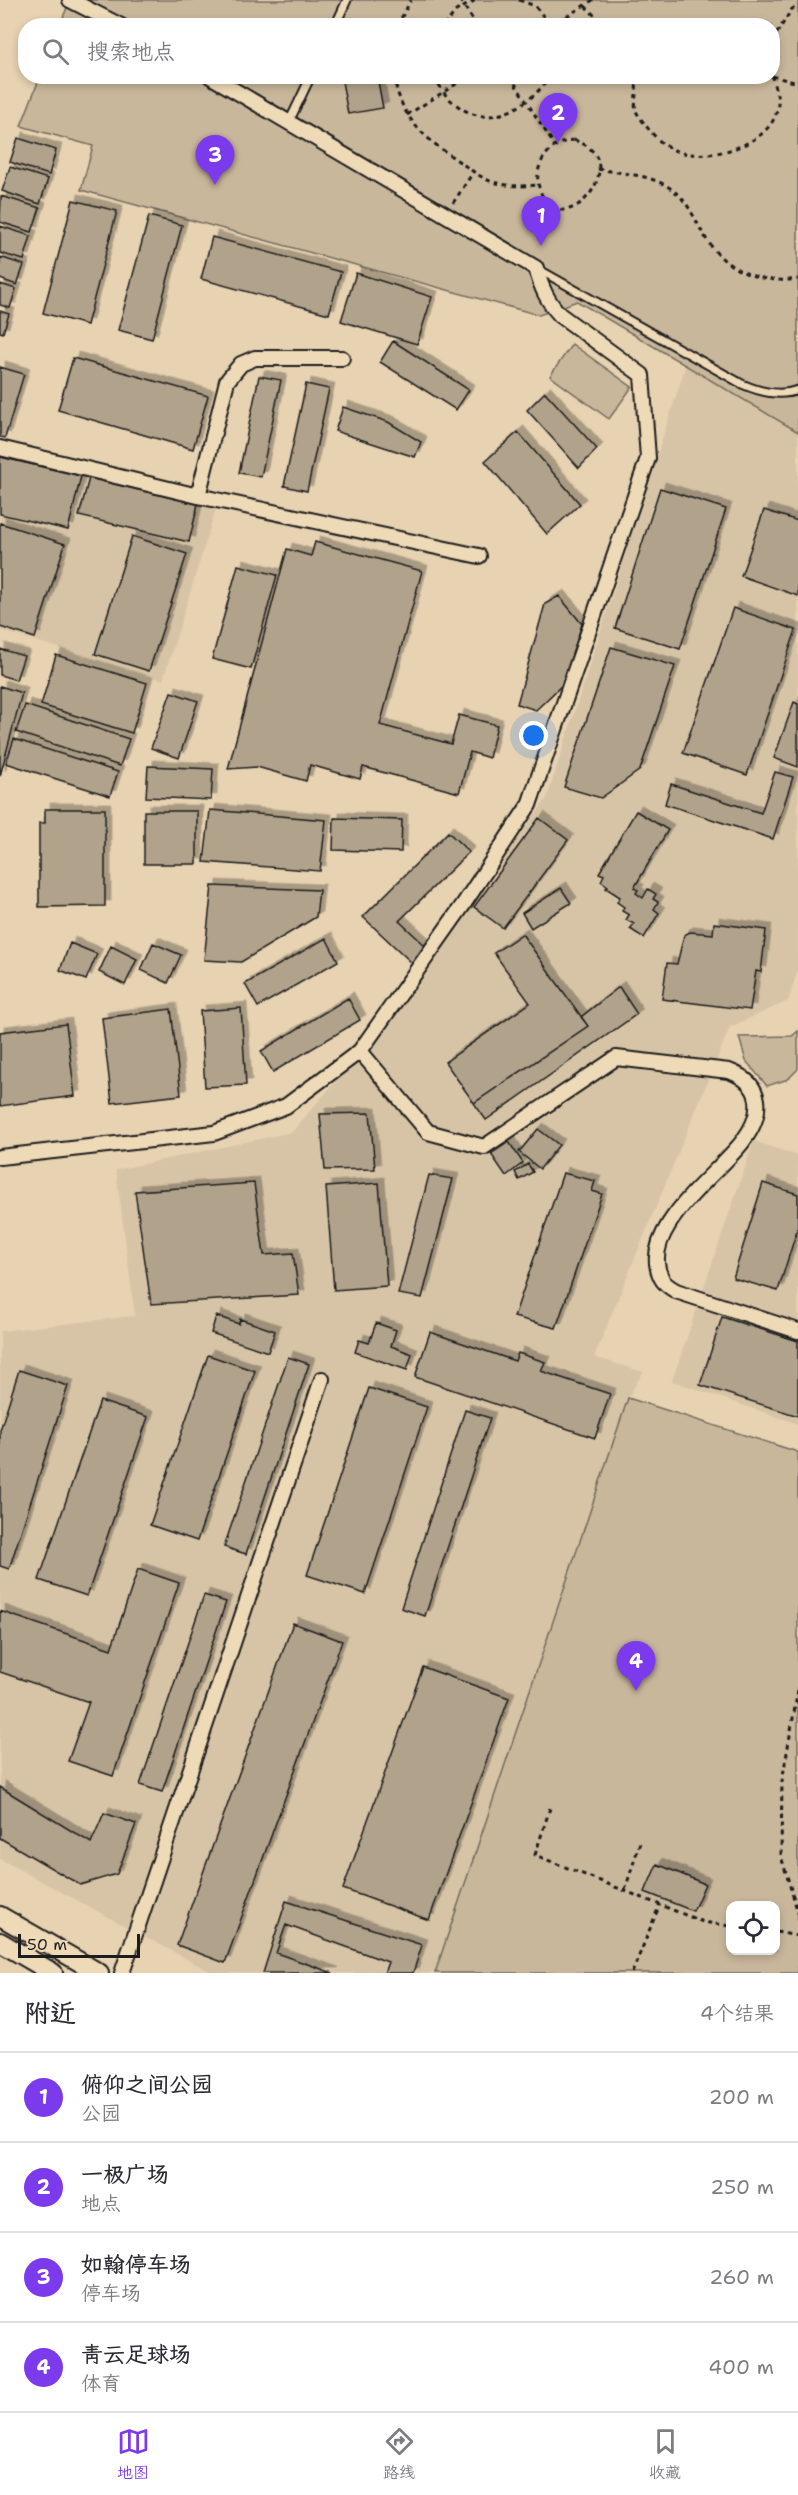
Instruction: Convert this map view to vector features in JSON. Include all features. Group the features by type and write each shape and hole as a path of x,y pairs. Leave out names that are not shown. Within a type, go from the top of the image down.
{"street":[{"path":"70,0 105,18"},
{"path":"0,1156 214,1133 286,1106 360,1051 464,905 529,805 648,458 642,375 560,315 549,303 541,288 536,268 224,84"},
{"path":"198,496 227,381 241,364 255,358 342,358"},
{"path":"0,448 198,496 479,556"},
{"path":"360,1051 428,1132 484,1147 616,1058 729,1071 744,1077 754,1088 758,1104 748,1131 743,1141 684,1202 664,1234 656,1260 662,1280 675,1291 798,1331"},
{"path":"122,1973 322,1379"},
{"path":"0,1916 99,1973"},
{"path":"0,1942 53,1973"}],"lane":[{"path":"339,18 347,0"},
{"path":"289,122 307,84"},
{"path":"536,268 742,384 767,393 784,394 798,390"}],"path":[{"path":"402,18 411,0"},
{"path":"460,0 472,18"},
{"path":"452,18 464,6 476,0"},
{"path":"519,0 535,6 545,18"},
{"path":"564,18 593,0"},
{"path":"584,5 597,18"},
{"path":"780,28 792,9 798,6"},
{"path":"780,78 798,83"},
{"path":"396,84 401,106 424,135 474,171 497,184 539,185"},
{"path":"439,84 443,93 463,110 480,116 502,115 526,102 543,84"},
{"path":"407,115 457,84"},
{"path":"515,84 555,146"},
{"path":"637,84 636,110 661,142 676,151 706,153 723,152 748,144 759,136 773,118 778,100 774,84"},
{"path":"574,140 583,143 596,159 598,169 593,192 586,201 567,209 558,208 549,204 542,196 539,185 541,163 555,146 564,141 574,140"},
{"path":"598,169 656,180 673,190 694,213 709,244 736,269 750,276 768,280 798,279"},
{"path":"446,215 474,171"},
{"path":"798,1690 782,1781 782,1856 798,1913"},
{"path":"550,1808 535,1855 703,1922 726,1925"},
{"path":"625,1890 641,1839"},
{"path":"632,1973 660,1904"},
{"path":"780,1933 798,1936"}],"shaded area":[{"path":"70,0 798,0 798,432 577,301 539,315 81,190 93,146 21,126 37,84 780,84 780,18 63,18"},
{"path":"572,344 632,387 609,419 550,376"},
{"path":"686,365 798,432 798,969 788,1001 730,1027 594,1357 643,1372 628,1398 435,1973 213,1973 0,1859 0,1331 135,1316 116,1170 292,1132 385,1024 547,798"},
{"path":"0,453 217,505 163,680 0,630"},
{"path":"798,1031 798,1069 788,1079 767,1086 746,1061 739,1037 792,1036"},
{"path":"754,1141 798,1156 798,1424 672,1381"},
{"path":"628,1398 798,1452 798,1973 435,1973"}],"building":[{"path":"342,84 378,84 383,108 348,114"},
{"path":"18,138 56,150 49,175 10,162"},
{"path":"10,167 48,179 40,204 2,191"},
{"path":"1,196 40,208 32,232 0,222"},
{"path":"73,200 117,211 87,325 43,313"},
{"path":"149,216 182,225 152,339 118,330"},
{"path":"0,226 31,236 24,260 0,253"},
{"path":"212,237 341,272 329,314 201,279"},
{"path":"0,257 24,265 17,285 0,279"},
{"path":"356,273 432,297 417,344 341,321"},
{"path":"0,284 16,289 10,308 0,305"},
{"path":"0,311 9,314 3,333 0,332"},
{"path":"393,341 469,390 456,410 380,362"},
{"path":"73,358 208,396 193,449 58,410"},
{"path":"0,367 24,374 5,438 0,437"},
{"path":"259,376 281,380 261,477 239,473"},
{"path":"306,384 329,389 307,491 284,486"},
{"path":"545,392 597,449 579,468 527,410"},
{"path":"343,407 388,422 421,442 415,457 335,431"},
{"path":"518,432 580,504 547,534 485,461"},
{"path":"0,457 81,476 68,530 0,514"},
{"path":"89,478 198,504 189,542 79,516"},
{"path":"660,488 726,509 680,649 615,628"},
{"path":"764,510 798,521 798,596 741,576"},
{"path":"0,523 65,544 35,638 0,627"},
{"path":"132,536 187,554 149,671 95,654"},
{"path":"315,542 422,571 380,725 451,744 459,715 497,725 489,758 470,752 459,793 363,767 360,779 310,765 306,781 257,767 228,769 287,549 311,556"},
{"path":"238,565 277,575 251,669 212,659"},
{"path":"559,596 582,624 564,683 536,710 517,704 545,604"},
{"path":"733,608 796,630 747,775 683,753"},
{"path":"611,647 675,666 640,770 601,798 564,787"},
{"path":"0,649 24,656 16,680 0,675"},
{"path":"56,655 147,683 132,733 41,705"},
{"path":"0,686 22,693 0,776"},
{"path":"171,692 198,701 179,758 151,748"},
{"path":"794,702 798,704 798,767 774,758"},
{"path":"25,705 129,739 120,766 16,732"},
{"path":"14,739 118,772 110,796 6,763"},
{"path":"148,766 213,769 211,800 146,797"},
{"path":"775,772 793,777 773,839 665,804 671,784 761,813"},
{"path":"45,809 105,809 105,906 39,907 39,823 45,823"},
{"path":"210,810 326,820 320,871 204,862"},
{"path":"144,811 197,811 197,864 144,864"},
{"path":"636,811 668,830 634,888 638,890 636,893 643,898 648,889 656,894 653,899 658,902 654,909 659,913 644,938 630,929 634,924 626,920 629,915 622,911 624,907 617,902 620,897 606,888 608,886 601,881 604,875 599,873"},
{"path":"334,818 402,820 401,852 333,850"},
{"path":"539,818 568,840 503,928 474,907"},
{"path":"448,832 469,852 399,921 428,948 412,963 363,917"},
{"path":"212,886 319,890 316,917 241,962 204,960"},
{"path":"561,888 571,903 531,928 522,913"},
{"path":"714,923 766,930 761,972 756,971 750,1010 662,999 667,963 677,964 684,935 690,932 713,934"},
{"path":"522,934 588,1026 474,1103 445,1062 530,1003 494,953"},
{"path":"326,938 338,961 258,1007 245,984"},
{"path":"70,943 97,954 86,980 60,970"},
{"path":"153,943 181,955 168,983 141,970"},
{"path":"111,946 137,959 125,985 99,972"},
{"path":"619,987 637,1014 486,1120 474,1103 588,1026 581,1017"},
{"path":"348,998 360,1020 273,1072 261,1051"},
{"path":"241,1008 246,1085 205,1087 200,1011"},
{"path":"171,1009 181,1095 112,1103 102,1018"},
{"path":"66,1024 75,1096 0,1106 0,1032"},
{"path":"370,1113 375,1169 325,1170 320,1114"},
{"path":"538,1129 559,1145 540,1169 519,1152"},
{"path":"509,1142 523,1163 506,1176 491,1154"},
{"path":"528,1164 533,1172 519,1180 515,1172"},
{"path":"563,1173 595,1181 592,1191 602,1194 556,1328 514,1317"},
{"path":"429,1175 453,1179 422,1298 398,1294"},
{"path":"254,1183 264,1255 293,1253 299,1295 151,1304 135,1191"},
{"path":"379,1183 387,1286 334,1290 326,1187"},
{"path":"763,1183 798,1194 798,1227 778,1291 733,1278"},
{"path":"216,1316 239,1324 240,1319 275,1331 268,1352 211,1333"},
{"path":"722,1317 798,1341 798,1416 700,1385"},
{"path":"376,1323 396,1330 391,1346 412,1354 407,1370 355,1352 359,1340 369,1343"},
{"path":"430,1332 515,1361 518,1353 545,1362 541,1371 610,1394 595,1438 415,1377"},
{"path":"208,1355 255,1371 197,1541 150,1525"},
{"path":"288,1357 309,1364 246,1554 224,1547"},
{"path":"19,1370 68,1386 9,1569 0,1566 0,1430"},
{"path":"369,1388 427,1407 365,1594 307,1575"},
{"path":"100,1401 148,1417 87,1596 39,1580"},
{"path":"465,1410 490,1418 425,1616 401,1608"},
{"path":"138,1569 179,1583 113,1776 68,1761 89,1702 0,1672 0,1611 111,1649"},
{"path":"204,1595 226,1602 162,1792 140,1785"},
{"path":"293,1623 342,1641 225,1963 177,1945"},
{"path":"423,1667 509,1698 429,1920 343,1889"},
{"path":"0,1787 91,1843 104,1813 136,1824 117,1874 80,1885 0,1838"},
{"path":"657,1864 705,1884 693,1911 645,1892"},
{"path":"286,1901 422,1945 413,1973 384,1973 388,1962 286,1925 276,1953 333,1973 263,1973"}],"place":[{"name":"一极广场","path":"558,143"},
{"name":"如翰停车场","path":"215,185"},
{"name":"俯仰之间公园","path":"541,246"},
{"name":"青云足球场","path":"636,1691"}]}
